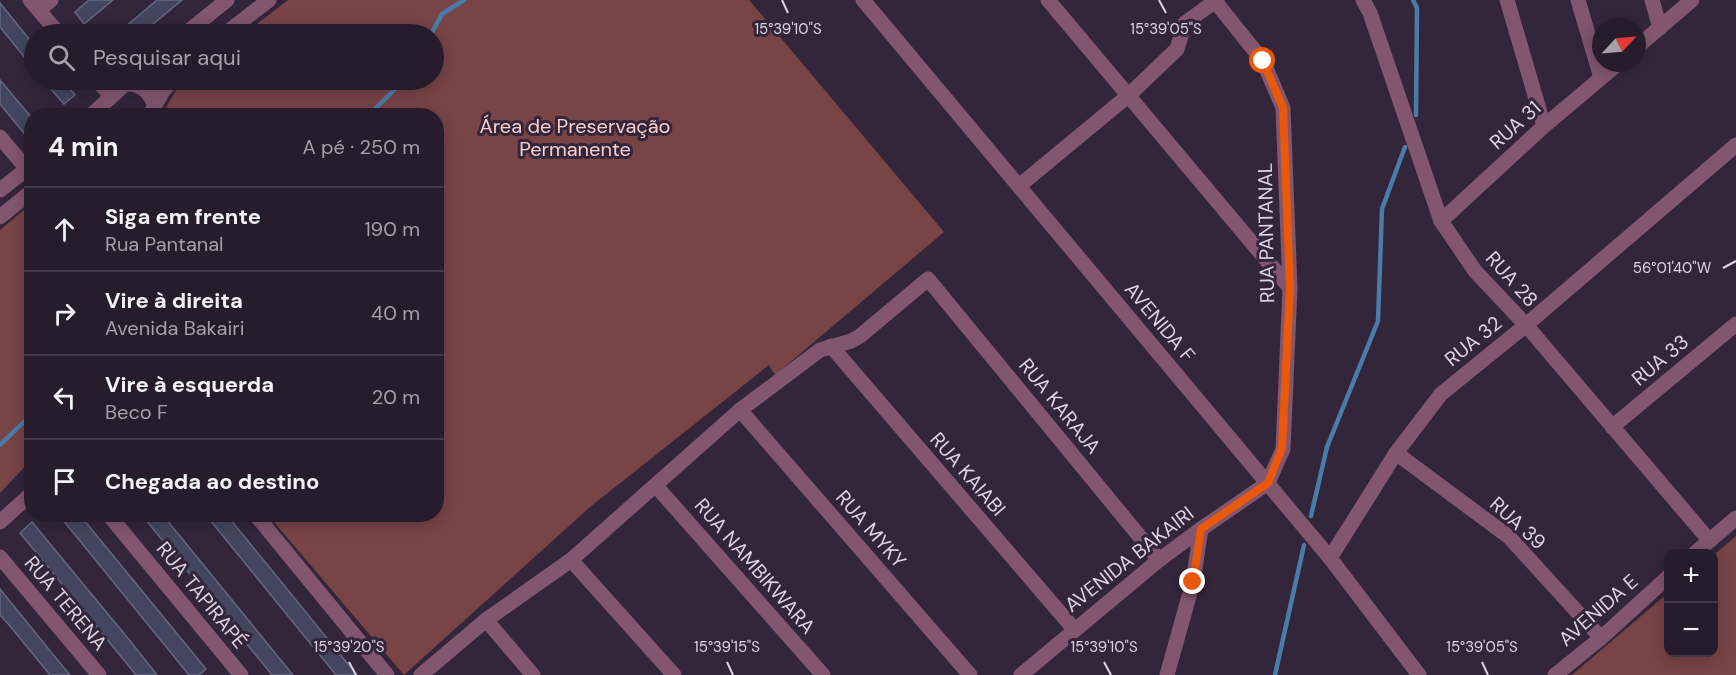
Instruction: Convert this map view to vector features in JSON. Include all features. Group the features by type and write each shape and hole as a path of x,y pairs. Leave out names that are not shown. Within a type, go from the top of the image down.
{"street":[{"path":"50,24 34,5 51,0"},
{"path":"197,24 227,0"},
{"path":"238,24 269,0"},
{"name":"AVENIDA F","path":"863,0 1330,558 1419,675"},
{"path":"1048,0 1290,288"},
{"name":"RUA 28","path":"1363,0 1370,14 1441,221 1475,271 1526,325 1709,540"},
{"path":"1507,0 1544,126"},
{"path":"1578,0 1601,78"},
{"path":"1652,0 1660,28"},
{"path":"1646,40 1692,0"},
{"path":"1019,186 1129,95 1177,49 1185,23 1215,1"},
{"name":"RUA PANTANAL","path":"1215,1 1263,61 1283,108 1290,288 1282,448 1268,483"},
{"name":"RUA 31","path":"1441,221 1544,126 1608,72"},
{"path":"106,90 111,96"},
{"path":"99,108 118,90"},
{"path":"144,90 152,97 152,108"},
{"path":"153,108 166,90"},
{"path":"0,137 24,162"},
{"name":"RUA 32","path":"1330,558 1396,453 1441,394 1526,325 1736,145"},
{"path":"0,190 24,171"},
{"path":"0,217 24,198"},
{"name":"RUA KARAJA","path":"831,346 840,345 860,336 928,279 1159,560"},
{"name":"RUA 33","path":"1612,427 1736,324"},
{"path":"421,675 486,620 571,560 740,410 806,359 831,346"},
{"name":"RUA KAIABI","path":"831,346 1074,629"},
{"name":"RUA MYKY","path":"740,410 970,675"},
{"name":"RUA 39","path":"1396,453 1509,537 1601,638"},
{"name":"AVENIDA BAKAIRI","path":"1021,675 1159,560 1268,483"},
{"name":"RUA NAMBIKWARA","path":"656,486 823,675"},
{"path":"0,522 24,500"},
{"path":"1699,549 1736,518"},
{"name":"RUA TAPIRAPÉ","path":"114,522 234,672"},
{"path":"262,522 387,675"},
{"path":"1167,675 1193,582 1201,529"},
{"name":"RUA TERENA","path":"0,557 99,675"},
{"path":"571,560 674,675"},
{"name":"AVENIDA E","path":"1555,675 1601,638 1664,581"},
{"path":"486,620 533,675"}],"green space":[{"name":"Área de Preservação Permanente","path":"288,0 749,0 944,232 775,375 769,365 590,507 404,675 274,522 444,522 444,108 166,108 176,90 444,90 444,24 257,24"},
{"path":"24,210 24,467 0,493 0,230"},
{"path":"1736,536 1736,675 1572,675 1664,596 1664,657 1718,657 1718,552"}],"building":[{"path":"89,0 113,0 84,24 75,12"},
{"path":"157,0 182,0 153,24 129,24"},
{"path":"0,3 24,33 24,57 0,27"},
{"path":"0,80 24,108 24,133 0,104"},
{"path":"52,90 71,90 75,95 64,104"},
{"path":"32,522 157,675 136,675 20,533"},
{"path":"65,522 86,522 206,669 199,675 189,675"},
{"path":"148,522 169,522 293,675 272,675"},
{"path":"212,522 233,522 357,675 336,675"},
{"path":"0,589 70,675 50,675 0,615"}],"waterway":[{"path":"436,24 442,14 464,0"},
{"path":"1413,0 1417,8 1416,115"},
{"path":"376,108 394,90"},
{"path":"1311,516 1327,447 1378,321 1382,209 1405,147"},
{"path":"0,445 24,422"},
{"path":"1275,675 1304,545"}],"route":[{"path":"1193,582 1201,529 1268,483 1282,448 1290,288 1283,108 1263,61"}]}
